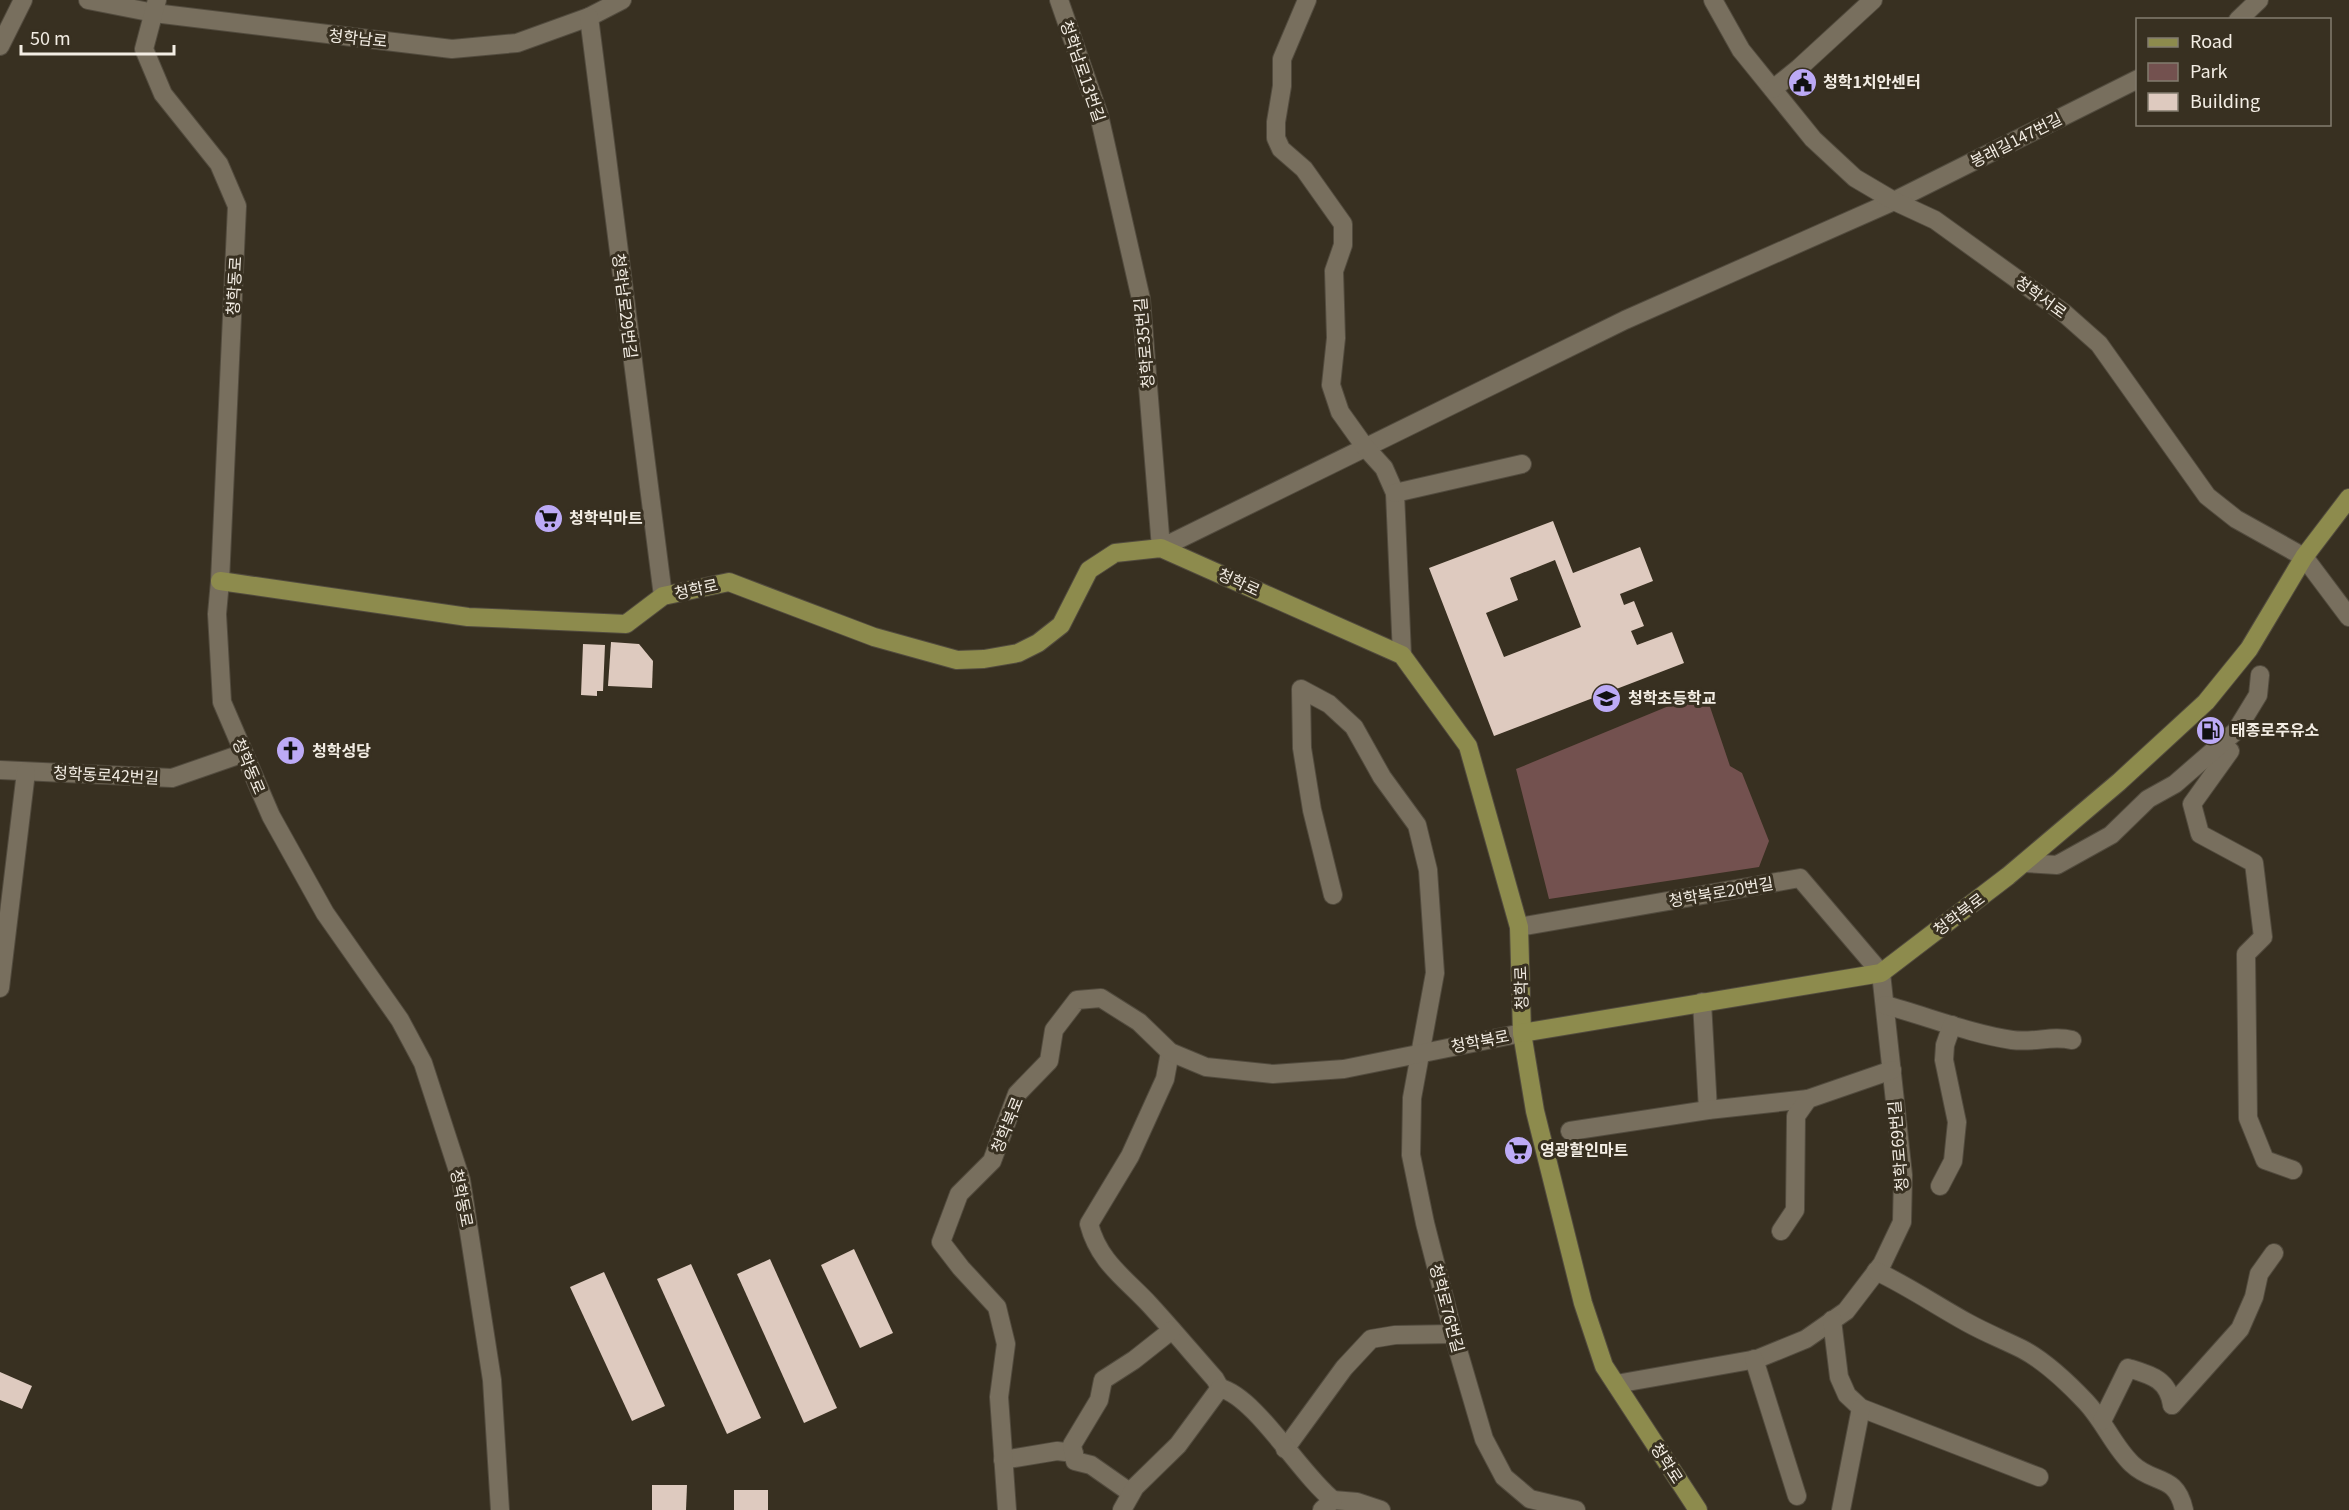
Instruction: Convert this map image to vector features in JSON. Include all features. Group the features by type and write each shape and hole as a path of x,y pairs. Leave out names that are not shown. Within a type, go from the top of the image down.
{"main road":[{"name":"청학북로","path":"1522,1033 1881,973 2024,863 2120,782 2206,702 2249,649 2304,557 2349,498"},
{"name":"청학로","path":"220,581 468,617 627,624 663,596 729,582 874,637 957,660 984,659 1018,653 1038,643 1061,625 1089,570 1115,553 1161,548 1402,655 1468,746 1519,927 1522,1033 1535,1111 1583,1303 1604,1366 1698,1510"}],"street":[{"path":"0,46 23,0"},
{"name":"청학남로","path":"88,0 156,6 452,49 517,43 589,16 622,0"},
{"name":"청학남로13번길","path":"1059,0 1099,115 1105,142"},
{"path":"1308,0 1282,59 1282,86 1276,122 1276,138 1281,149 1304,169 1343,224 1343,245 1334,272 1336,338 1331,385 1340,412 1365,447 1384,468 1395,493 1402,655"},
{"name":"청학서로","path":"1713,0 1741,50 1813,139 1855,178 1894,201 1935,220 2064,313 2099,344 2207,496 2236,519 2304,557 2349,617"},
{"path":"1773,89 1873,0"},
{"path":"2240,18 2259,0"},
{"name":"청학동로","path":"156,6 144,49 163,94 219,164 237,206 217,614 222,702 271,816 325,913 400,1020 423,1064 461,1180 492,1380 500,1510"},
{"name":"청학남로29번길","path":"589,16 663,596"},
{"name":"봉래길147번길","path":"1161,548 1625,320 1894,201 2136,80"},
{"name":"청학로35번길","path":"1105,142 1141,299 1161,548"},
{"path":"1395,493 1522,464"},
{"path":"2024,863 2057,865 2111,835 2148,800 2175,784 2236,730 2258,695 2260,675"},
{"name":"청학로76번길","path":"1333,895 1312,810 1302,748 1301,689 1329,704 1354,727 1383,777 1417,825 1428,870 1435,973 1412,1098 1411,1155 1425,1223 1453,1334 1484,1439 1504,1477 1530,1499 1576,1510"},
{"path":"2230,751 2193,804 2200,834 2254,863 2263,936 2246,954 2248,1118 2265,1160 2293,1170"},
{"name":"청학동로42번길","path":"0,770 172,778 244,753"},
{"path":"0,988 26,772"},
{"path":"2162,791 2193,804"},
{"name":"청학북로20번길","path":"1519,927 1800,878 1881,973"},
{"name":"청학로69번길","path":"1616,1384 1754,1359 1806,1339 1846,1311 1876,1270 1902,1222 1903,1175 1881,973"},
{"name":"청학북로","path":"1007,1510 999,1396 1006,1344 997,1307 940,1242 959,1194 992,1161 1017,1094 1049,1061 1054,1029 1077,1000 1101,998 1139,1022 1170,1052 1206,1067 1273,1074 1344,1069 1522,1033"},
{"path":"1702,1002 1708,1110"},
{"path":"1885,1005 2012,1040 2042,1041 2056,1036 2072,1040"},
{"path":"1940,1186 1953,1161 1957,1122 1944,1060 1945,1045 1952,1025"},
{"path":"1170,1052 1165,1079 1130,1156 1089,1224 1095,1246 1108,1263 1172,1330 1215,1379 1220,1388 1229,1390 1272,1431 1327,1505 1357,1502 1381,1510"},
{"path":"1570,1131 1708,1110 1808,1099 1892,1070"},
{"path":"1781,1231 1795,1210 1796,1116 1808,1099"},
{"path":"2102,1421 2128,1368 2160,1381 2170,1392 2172,1406 2240,1329 2254,1297 2259,1274 2274,1253"},
{"path":"1876,1270 1966,1322 2024,1350 2064,1381 2086,1401 2130,1463 2148,1475 2168,1482 2175,1489 2182,1499 2184,1510"},
{"path":"1832,1320 1839,1377 1847,1395 1861,1408 2039,1478"},
{"path":"1131,1493 1091,1465 1075,1461 1072,1445 1099,1400 1103,1380 1134,1360 1172,1330"},
{"path":"1285,1449 1333,1383 1371,1339 1395,1335 1453,1334"},
{"path":"1754,1359 1797,1496"},
{"path":"1122,1510 1131,1493 1178,1445 1220,1388"},
{"path":"1841,1510 1861,1408"},
{"path":"1004,1461 1057,1451 1074,1453"}],"green space":[{"path":"1693,696 1707,698 1730,766 1742,773 1769,841 1759,867 1549,899 1516,769"}],"building":[{"path":"1553,521 1573,573 1640,547 1653,581 1620,594 1624,605 1634,601 1644,626 1631,631 1637,645 1672,632 1684,663 1494,736 1429,568","holes":["1555,560 1581,627 1504,657 1486,613 1518,600 1510,578"]},
{"path":"611,642 639,644 653,661 652,688 608,686"},
{"path":"583,644 605,645 603,691 597,691 597,696 581,695"},
{"path":"854,1249 893,1333 860,1348 821,1265"},
{"path":"770,1259 837,1408 804,1423 737,1274"},
{"path":"691,1264 761,1418 727,1434 657,1279"},
{"path":"604,1272 665,1406 632,1421 570,1287"},
{"path":"0,1372 32,1386 22,1409 0,1400"},
{"path":"652,1485 687,1485 686,1510 652,1510"},
{"path":"734,1490 768,1490 768,1510 734,1510"}],"place":[{"name":"청학1치안센터","path":"1802,82"},
{"name":"청학빅마트","path":"548,518"},
{"name":"청학초등학교","path":"1607,698"},
{"name":"태종로주유소","path":"2210,730"},
{"name":"청학성당","path":"291,751"},
{"name":"영광할인마트","path":"1519,1150"}]}
